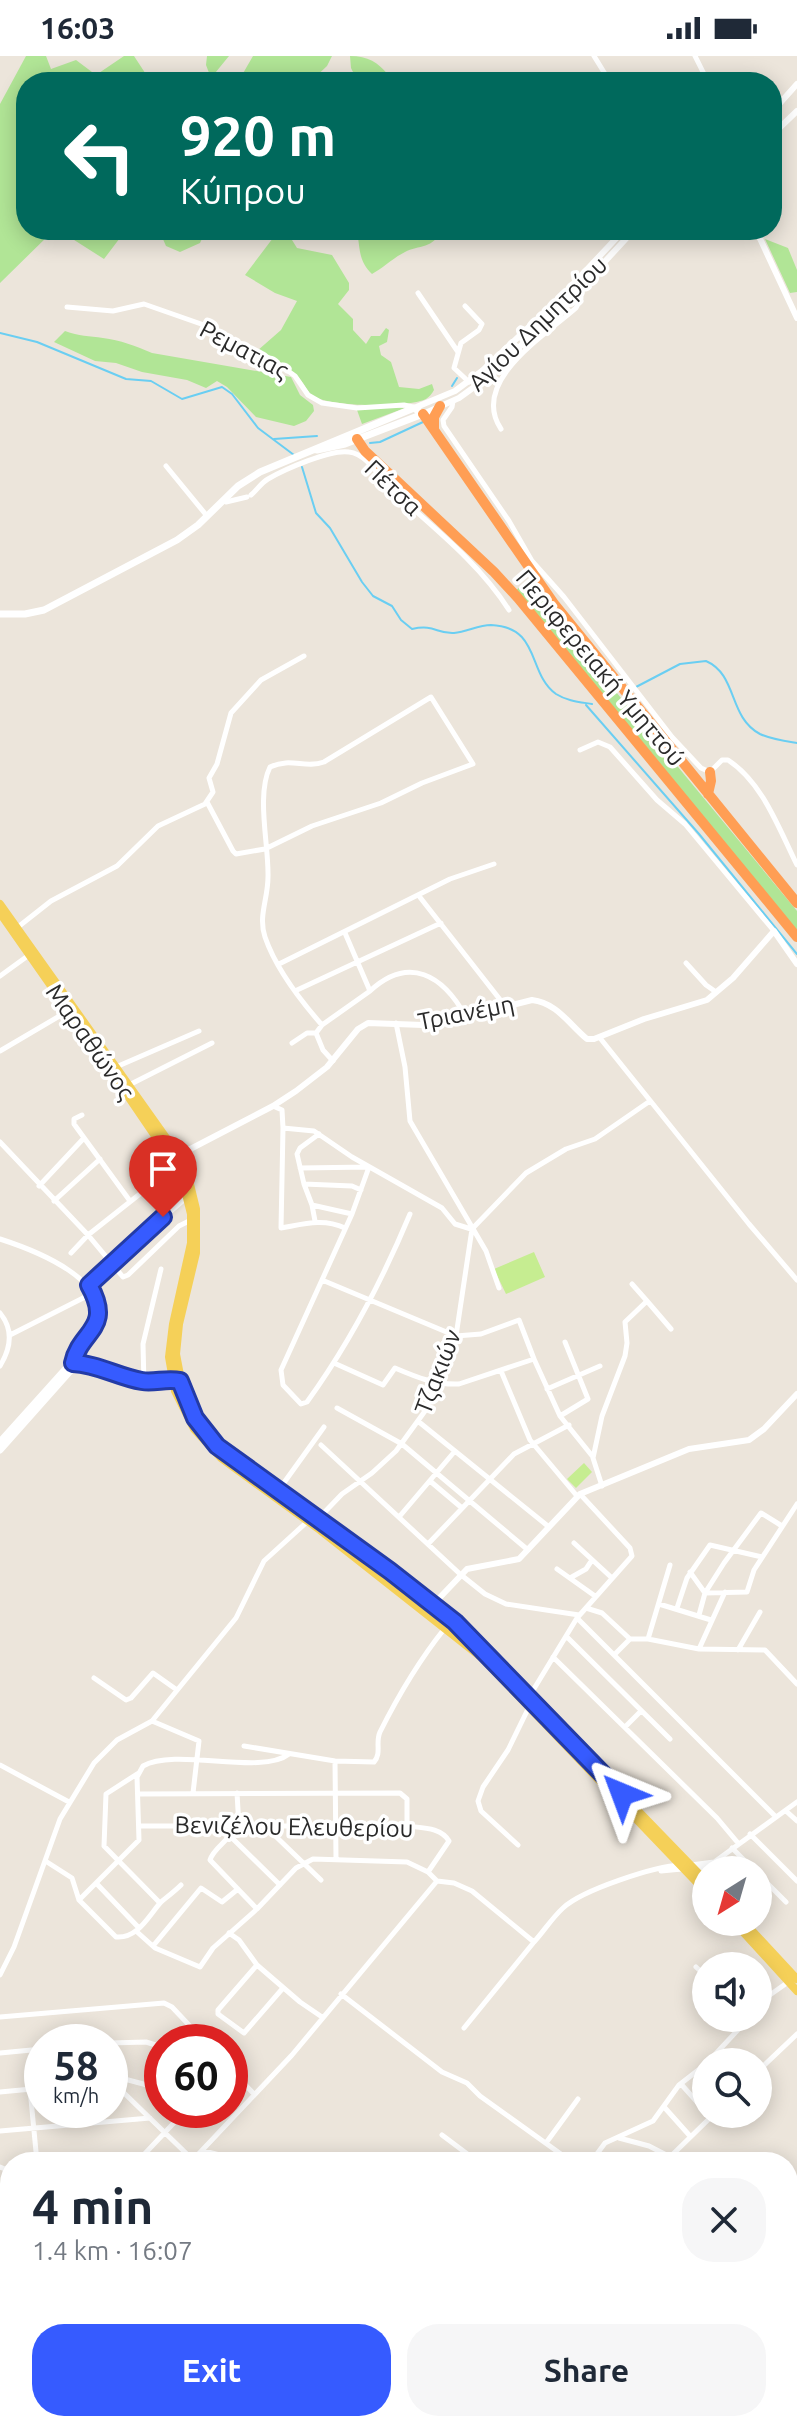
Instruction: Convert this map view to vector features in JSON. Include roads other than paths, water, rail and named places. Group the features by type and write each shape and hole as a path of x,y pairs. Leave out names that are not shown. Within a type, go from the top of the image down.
{"highway":[{"path":"435,431 433,420 440,406"},
{"name":"Περιφερειακή Υμηττού","path":"418,411 555,605 667,738 708,794 797,903"},
{"name":"Περιφερειακή Υμηττού","path":"355,435 365,451 518,598 797,937"},
{"path":"708,794 710,772"}],"main road":[{"name":"Αγίου Δημητρίου","path":"391,426 418,411"},
{"name":"Πέτσα","path":"217,505 238,486 418,411"},
{"name":"Πέτσα","path":"355,435 391,426"},
{"path":"0,614 44,610 177,540 217,505"},
{"name":"Μαραθώνος","path":"0,904 128,1086 192,1190 198,1230 195,1261 177,1336 175,1381 213,1443 278,1491 365,1564 466,1632 669,1853 692,1871"},
{"name":"Μαραθώνος","path":"0,913 175,1161 192,1220 190,1255 170,1342 175,1381 187,1418 210,1448 431,1608 446,1628 529,1702 692,1874"},
{"path":"0,1442 64,1370 74,1366 144,1383 175,1381"},
{"path":"0,1450 74,1366"},
{"path":"667,1866 669,1853"},
{"path":"749,1936 794,1979"},
{"path":"756,1936 794,1979 797,1991"}],"street":[{"path":"782,101 797,84"},
{"path":"782,125 797,111"},
{"name":"Αγίου Δημητρίου","path":"418,411 469,382 563,295 615,240"},
{"name":"Αγίου Δημητρίου","path":"418,411 453,401 488,377 625,240"},
{"path":"761,240 797,318"},
{"path":"501,429 492,404 497,387 516,359 576,308 581,298 579,289"},
{"path":"418,293 458,352"},
{"name":"Ρεματιας","path":"67,307 113,311 144,304 204,325 273,360 295,376 308,395 322,403 347,408 404,405 418,411"},
{"path":"465,306 482,326 463,342 458,352 455,370 469,382"},
{"path":"453,401 451,410 443,420 444,426 509,521 532,561 648,704 667,738 704,770 710,772 725,760 744,773 771,813 797,865"},
{"name":"Πέτσα","path":"316,455 341,452 360,455 391,490 442,534 494,588 509,610"},
{"path":"166,466 207,516"},
{"name":"Πέτσα","path":"217,505 249,496 270,473"},
{"path":"238,486 249,496"},
{"path":"17,928 58,897 117,866 158,826 207,802 213,792 209,778 217,764 231,713 261,680 304,656"},
{"path":"207,802 235,853 247,854 265,849 312,826 381,803 422,783 473,764 431,697 324,762 281,762 270,767 265,784 265,849 268,876 261,924 269,949 295,991 322,1025"},
{"path":"580,750 598,742 610,747 657,800 685,824 774,931 797,964"},
{"path":"279,964 450,879 494,864"},
{"path":"419,896 505,1006"},
{"path":"295,991 441,923"},
{"path":"774,931 717,993 701,1003 644,1019 600,1038 797,1280"},
{"path":"345,933 370,991"},
{"path":"0,976 29,955"},
{"path":"686,963 717,993"},
{"path":"316,1033 322,1025 384,978 396,973 420,974 440,983 466,1017"},
{"name":"Τριανέμη","path":"175,1161 273,1106 333,1061 358,1029 368,1023 423,1025 532,1000 543,1001 587,1039 600,1038"},
{"path":"0,1051 68,1011"},
{"path":"396,1023 405,1067 410,1121 486,1251 499,1288"},
{"path":"115,1067 199,1031"},
{"path":"292,1043 307,1033 316,1033"},
{"path":"316,1033 323,1050 333,1061"},
{"path":"128,1086 212,1043"},
{"path":"472,1229 526,1173 566,1149 595,1139 650,1101"},
{"path":"273,1106 282,1110 281,1228 315,1221 345,1228"},
{"path":"82,1115 73,1121 130,1201"},
{"path":"283,1128 306,1128 319,1134 369,1167 442,1208 455,1224 472,1229"},
{"path":"315,1221 296,1157 298,1150 319,1134"},
{"path":"39,1186 84,1138"},
{"path":"0,1142 124,1277 179,1226 192,1220"},
{"path":"54,1201 100,1159"},
{"path":"71,1253 175,1161"},
{"path":"300,1168 369,1167"},
{"path":"369,1167 352,1214 282,1367 283,1385 297,1402 304,1404 334,1363 370,1299 410,1214"},
{"path":"304,1184 352,1186 361,1190"},
{"path":"89,1285 187,1197"},
{"path":"312,1205 352,1214"},
{"name":"Τζακιών","path":"152,1721 236,1618 264,1561 372,1473 402,1444 419,1422 456,1336 472,1229"},
{"path":"0,1239 66,1269 89,1285 98,1307 97,1320 75,1356 74,1366"},
{"path":"144,1383 145,1334 161,1269"},
{"path":"322,1280 456,1336 481,1334 519,1320 560,1416 593,1458 602,1486"},
{"path":"632,1284 671,1329"},
{"path":"10,1335 93,1293"},
{"path":"593,1458 602,1416 625,1356 625,1324 647,1301"},
{"path":"0,1313 10,1335 7,1354 0,1366"},
{"path":"560,1416 587,1400 565,1342"},
{"path":"334,1363 383,1385 395,1368 436,1384 459,1384 534,1359"},
{"path":"547,1389 600,1366"},
{"path":"501,1371 533,1444 631,1550 630,1560 578,1616 529,1702 508,1750 483,1787 478,1801 480,1810 518,1845"},
{"path":"431,1608 460,1574 475,1566 515,1561 579,1495 689,1449 749,1440 796,1397"},
{"path":"337,1408 402,1444 528,1550"},
{"path":"419,1422 549,1527"},
{"path":"428,1544 514,1454 569,1425"},
{"path":"278,1491 324,1427"},
{"path":"321,1445 460,1574 499,1602 578,1616 775,1816"},
{"path":"399,1517 455,1451"},
{"path":"430,1481 462,1508"},
{"path":"705,1593 747,1592 762,1557 797,1504"},
{"path":"699,1615 705,1593 761,1513 782,1526"},
{"path":"574,1543 612,1578"},
{"path":"677,1608 690,1572 710,1545 762,1557"},
{"path":"570,1578 586,1569 592,1560"},
{"path":"648,1639 670,1565"},
{"path":"557,1569 595,1596"},
{"path":"690,1572 705,1593"},
{"path":"699,1649 725,1592"},
{"path":"659,1604 711,1620"},
{"path":"585,1607 602,1613 630,1639 648,1639 699,1649 765,1650 797,1684"},
{"path":"738,1650 760,1612"},
{"path":"244,1746 335,1761 375,1761 379,1755 380,1732 419,1663 446,1628"},
{"path":"566,1636 670,1739"},
{"path":"614,1655 630,1639"},
{"path":"553,1657 738,1843"},
{"path":"94,1678 126,1700 152,1674 177,1690"},
{"path":"625,1727 641,1711"},
{"path":"0,1975 47,1862 60,1819 103,1752 117,1740 152,1721 199,1741 193,1793"},
{"path":"160,1903 104,1846 106,1794 143,1766 156,1761 264,1761 283,1759 289,1754"},
{"path":"335,1761 336,1858"},
{"path":"0,1765 69,1802"},
{"path":"79,1900 138,1842 137,1773"},
{"path":"237,1793 237,1827 210,1860 257,1909"},
{"path":"139,1794 403,1794 408,1801 407,1826"},
{"path":"722,1856 797,1802"},
{"path":"786,1810 797,1821"},
{"name":"Βενιζέλου Ελευθερίου","path":"139,1826 407,1826 438,1831 448,1837 448,1844 428,1872"},
{"path":"266,1827 321,1880"},
{"path":"750,1834 797,1881"},
{"path":"230,1836 280,1885"},
{"path":"732,1848 740,1856"},
{"path":"97,1884 153,1946 200,1967 213,1948 302,1863 313,1859 401,1860 428,1872 439,1881 472,1891 534,1942"},
{"path":"47,1862 72,1878 79,1900 113,1935 125,1937 138,1929 160,1903 181,1885"},
{"path":"464,2028 568,1904 602,1886 667,1866 687,1867"},
{"path":"652,1872 692,1867"},
{"path":"210,2152 203,2150 292,2055 439,1881"},
{"path":"153,1946 201,1888 222,1902 238,1889"},
{"path":"772,1888 786,1902"},
{"path":"229,1933 239,1940 257,1965 322,2017"},
{"path":"257,1965 218,2010 218,2014 244,2033 283,1988"},
{"path":"772,1997 794,1979"},
{"path":"341,1994 442,2072 467,2083 480,2096 558,2152"},
{"path":"0,2017 164,2003 188,2024"},
{"path":"721,2048 736,2032"},
{"path":"772,2058 797,2034"},
{"path":"0,2053 24,2051"},
{"path":"598,2152 605,2143 647,2124 665,2108 681,2084 692,2075"},
{"path":"681,2084 692,2096"},
{"path":"248,2088 254,2094"},
{"path":"0,2092 24,2090"},
{"path":"128,2098 144,2113"},
{"path":"546,2143 578,2099"},
{"path":"665,2108 690,2136"},
{"path":"0,2131 33,2128 36,2152"},
{"path":"161,2128 184,2152"},
{"path":"146,2152 169,2128"},
{"path":"675,2152 697,2128"},
{"path":"442,2135 465,2152"},
{"path":"618,2137 660,2152"}],"waterway":[{"path":"0,333 37,342 126,379 151,381 182,399 222,387 232,394 258,428 294,455"},
{"path":"452,386 457,378"},
{"path":"370,443 380,442 423,422"},
{"path":"274,439 317,436"},
{"path":"302,467 316,513 330,528 362,582 373,596 392,606 412,629 454,633 486,625 507,628 526,642 541,675 556,694 592,704"},
{"path":"636,687 680,664 706,661 723,676 750,727 764,736 797,743"},
{"path":"586,705 699,834 797,954"}]}
